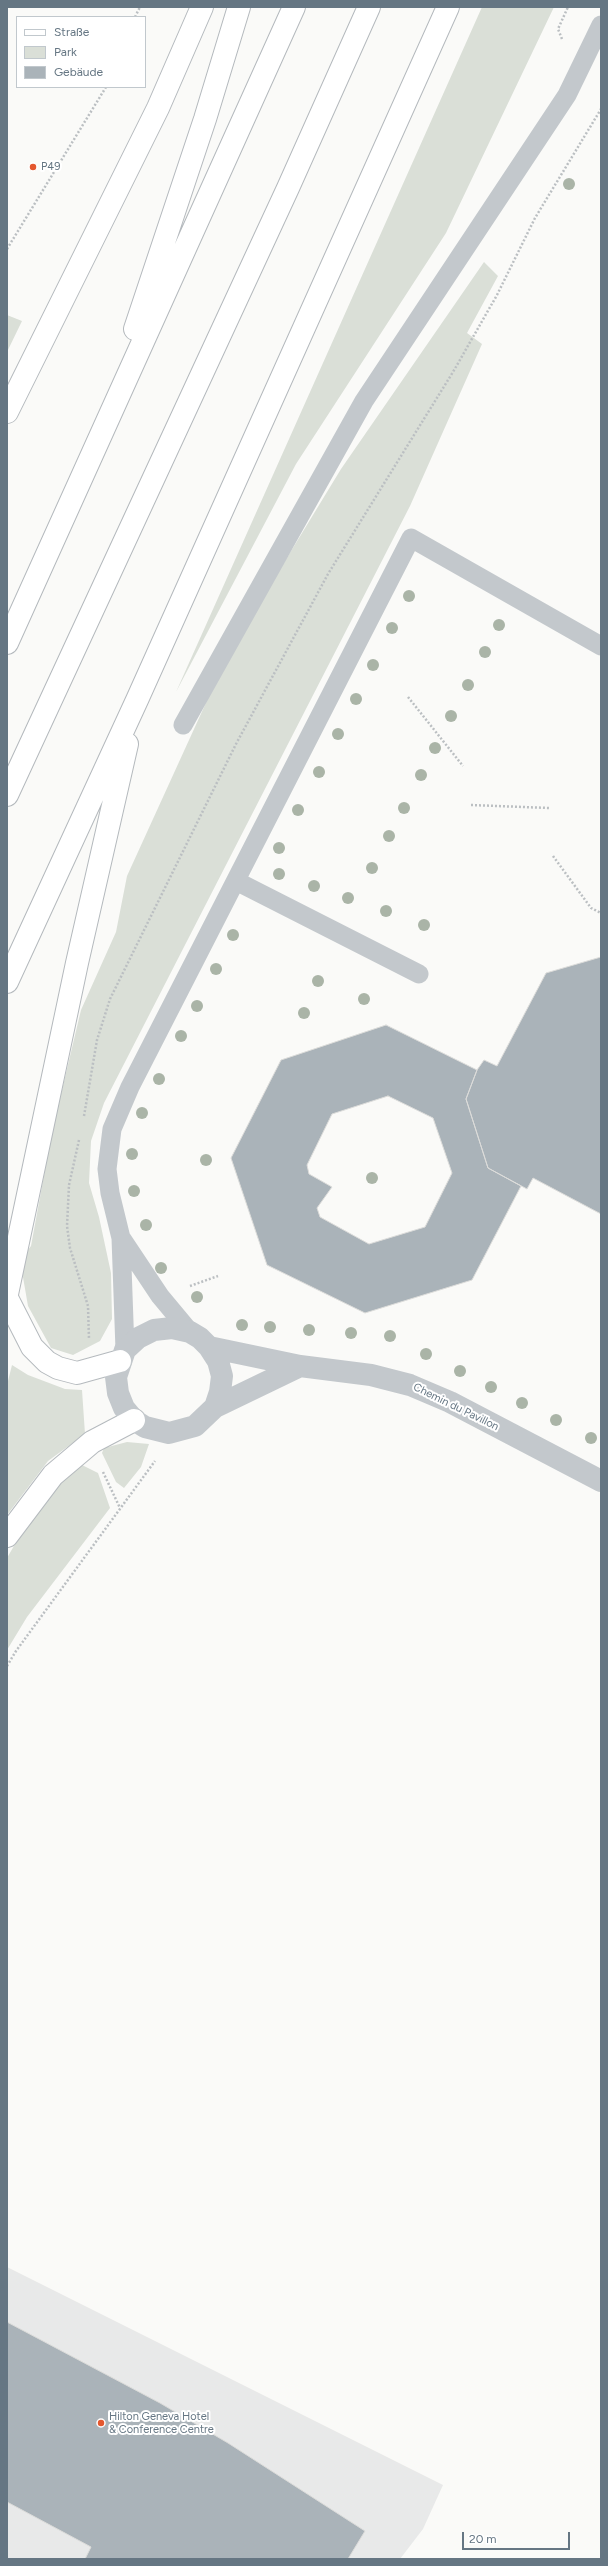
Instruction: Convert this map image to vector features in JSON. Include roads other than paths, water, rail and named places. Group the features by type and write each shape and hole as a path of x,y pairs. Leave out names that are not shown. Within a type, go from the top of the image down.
{"main road":[{"path":"7,412 158,108 202,7"},
{"path":"96,444 205,119 239,7"},
{"path":"7,643 294,7"},
{"path":"7,795 285,196 369,7"},
{"path":"7,982 137,700 448,7"},
{"path":"7,1294 77,963 137,700"},
{"path":"7,1298 32,1347 46,1362 58,1368 77,1373 123,1356"},
{"path":"7,1536 53,1475 92,1442 134,1420"}],"street":[{"path":"214,1407 220,1392 222,1376 218,1361 209,1347 190,1332 172,1328 154,1330 138,1338 123,1356 116,1377 118,1393 124,1408 134,1420 156,1432 169,1433 195,1426 214,1407 300,1366"},
{"name":"Chemin du Pavillon","path":"209,1347 300,1366 350,1371 410,1385 450,1402 601,1481"}],"lane":[{"path":"183,725 364,402 567,96 601,25"},
{"path":"123,1356 122,1238 110,1193 107,1169 112,1129 130,1087 411,538 601,646"},
{"path":"236,881 419,974"},
{"path":"122,1238 160,1296 190,1332"}],"place":[{"name":"P49","path":"33,167"},
{"name":"Hilton Geneva Hotel & Conference Centre","path":"101,2423"}]}
